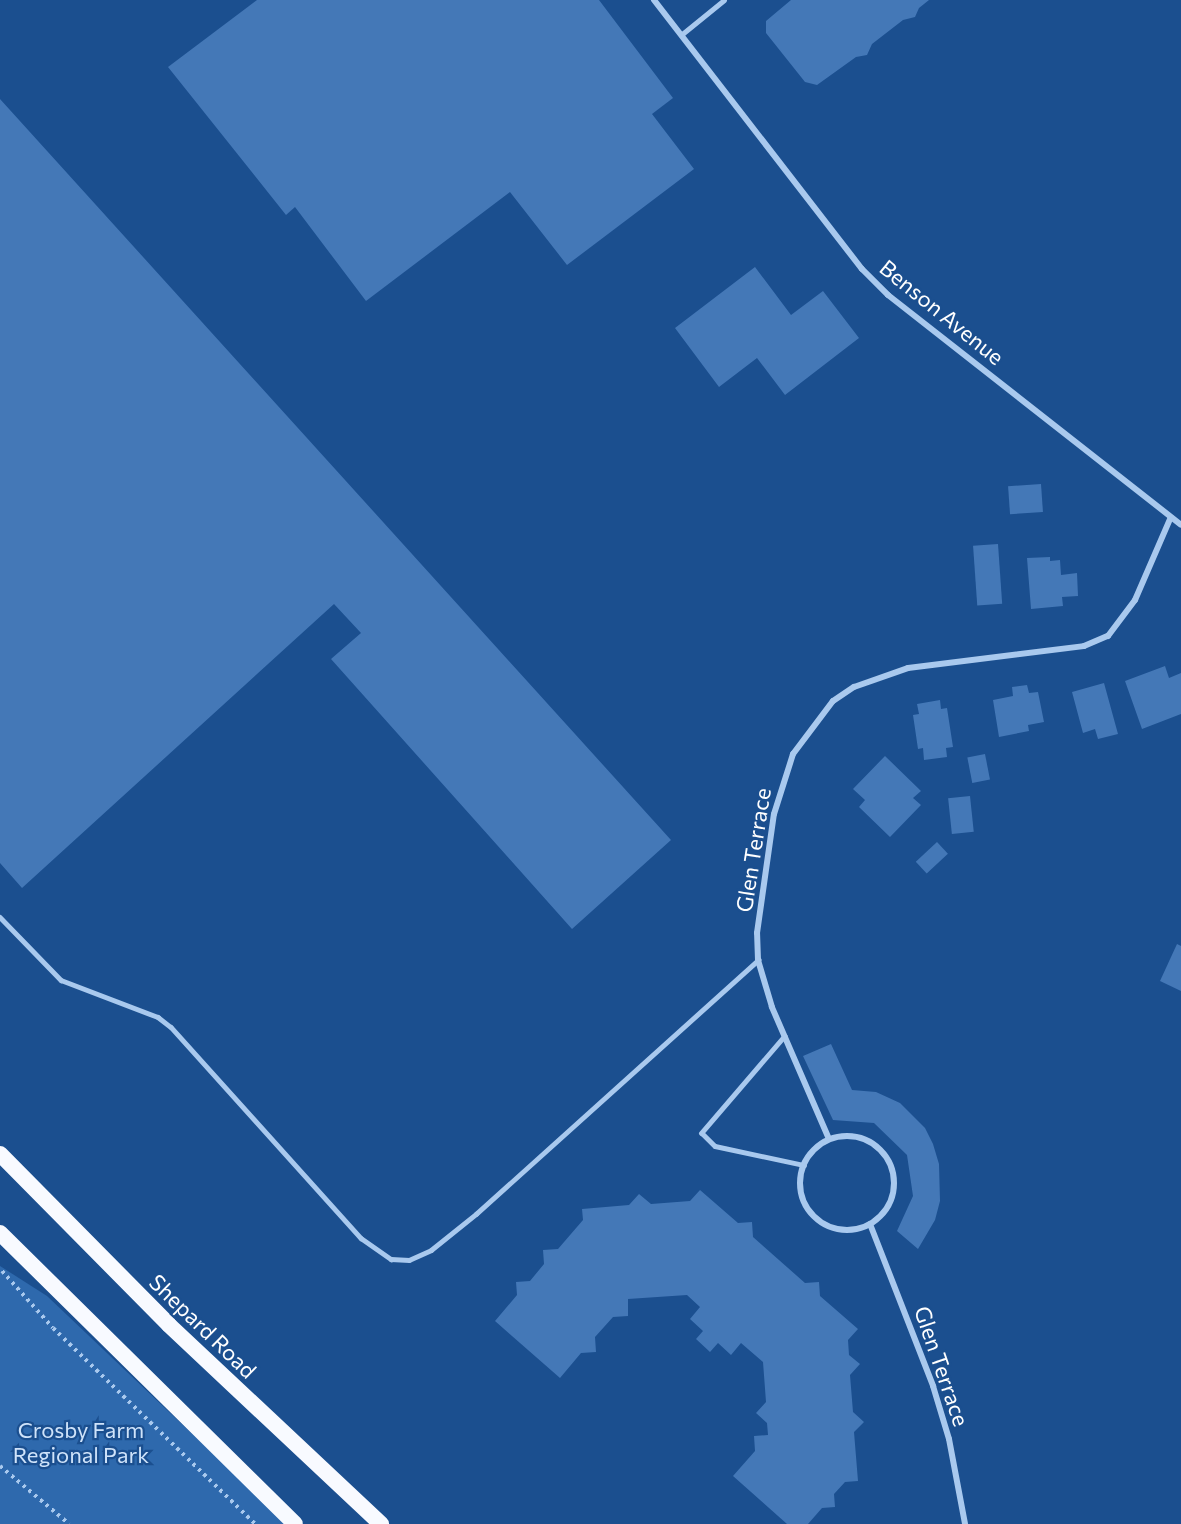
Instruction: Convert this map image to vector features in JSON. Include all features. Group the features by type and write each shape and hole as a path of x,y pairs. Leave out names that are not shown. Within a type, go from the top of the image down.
{"highway":[{"name":"Shepard Road","path":"0,1154 169,1325 381,1524"},
{"path":"0,1233 295,1524"}],"street":[{"name":"Benson Avenue","path":"654,0 868,275 1181,525"},
{"name":"Glen Terrace","path":"829,1139 784,1036 758,960 757,933 781,785 793,754 833,701 854,687 908,668 1084,646 1108,636 1134,600 1171,517"},
{"path":"860,1137 874,1144 891,1166 893,1192 887,1207 870,1224 839,1229 814,1215 801,1192 804,1165 812,1151 829,1139 860,1137"},
{"name":"Glen Terrace","path":"870,1224 933,1386 949,1439 965,1524"}],"lane":[{"path":"681,35 724,0"},
{"path":"0,917 61,980 158,1017 171,1027 361,1238 391,1259 410,1260 431,1250 476,1214 758,960"},
{"path":"784,1036 702,1133 715,1146 804,1165"}],"path":[{"path":"0,1269 53,1328 255,1524"},
{"path":"0,1466 69,1524"}],"green space":[{"name":"Crosby Farm Regional Park","path":"0,1266 47,1296 287,1524 0,1524"}],"building":[{"path":"257,0 599,0 673,98 652,114 694,169 567,265 510,192 366,301 295,207 286,215 168,67"},
{"path":"791,0 929,0 919,8 915,17 903,20 872,44 867,55 856,57 817,85 805,82 766,33 766,21"},
{"path":"0,99 671,840 572,929 331,659 361,633 334,604 22,888 0,863"},
{"path":"755,267 791,315 823,291 859,338 785,395 757,358 719,387 675,328"},
{"path":"1041,484 1043,512 1010,514 1008,486"},
{"path":"998,544 1002,604 977,606 973,546"},
{"path":"1050,557 1050,561 1060,560 1061,575 1077,573 1078,596 1062,597 1063,606 1031,609 1027,558"},
{"path":"1165,666 1169,678 1181,673 1181,714 1142,729 1125,681"},
{"path":"1104,683 1118,734 1098,739 1095,729 1083,733 1072,692"},
{"path":"1027,685 1029,693 1038,692 1044,722 1028,725 1029,731 999,737 993,700 1013,696 1012,687"},
{"path":"940,700 941,709 947,708 953,747 946,748 947,757 924,760 923,748 918,749 913,715 919,714 917,704"},
{"path":"985,754 990,780 972,783 967,757"},
{"path":"885,756 921,791 913,798 921,805 890,837 859,807 865,800 853,789"},
{"path":"970,796 974,832 952,834 948,798"},
{"path":"937,842 948,854 927,873 916,862"},
{"path":"1177,944 1181,946 1181,991 1160,981"},
{"path":"831,1044 852,1090 876,1092 900,1103 925,1128 933,1144 939,1164 940,1201 935,1220 918,1249 897,1231 913,1196 907,1155 874,1123 833,1120 803,1056"},
{"path":"700,1190 738,1223 752,1222 753,1237 805,1283 819,1282 820,1296 858,1329 848,1340 849,1355 860,1364 850,1375 853,1412 864,1422 854,1432 858,1481 845,1482 834,1494 835,1507 822,1508 808,1524 787,1524 733,1476 755,1451 754,1436 768,1435 767,1423 756,1413 766,1402 763,1362 741,1343 731,1355 718,1343 710,1352 696,1339 703,1331 690,1319 700,1307 687,1295 628,1299 628,1316 613,1317 595,1337 596,1352 581,1353 560,1378 495,1321 517,1295 516,1282 530,1281 544,1264 543,1250 558,1249 583,1220 582,1209 629,1205 639,1194 651,1204 690,1201"}]}
